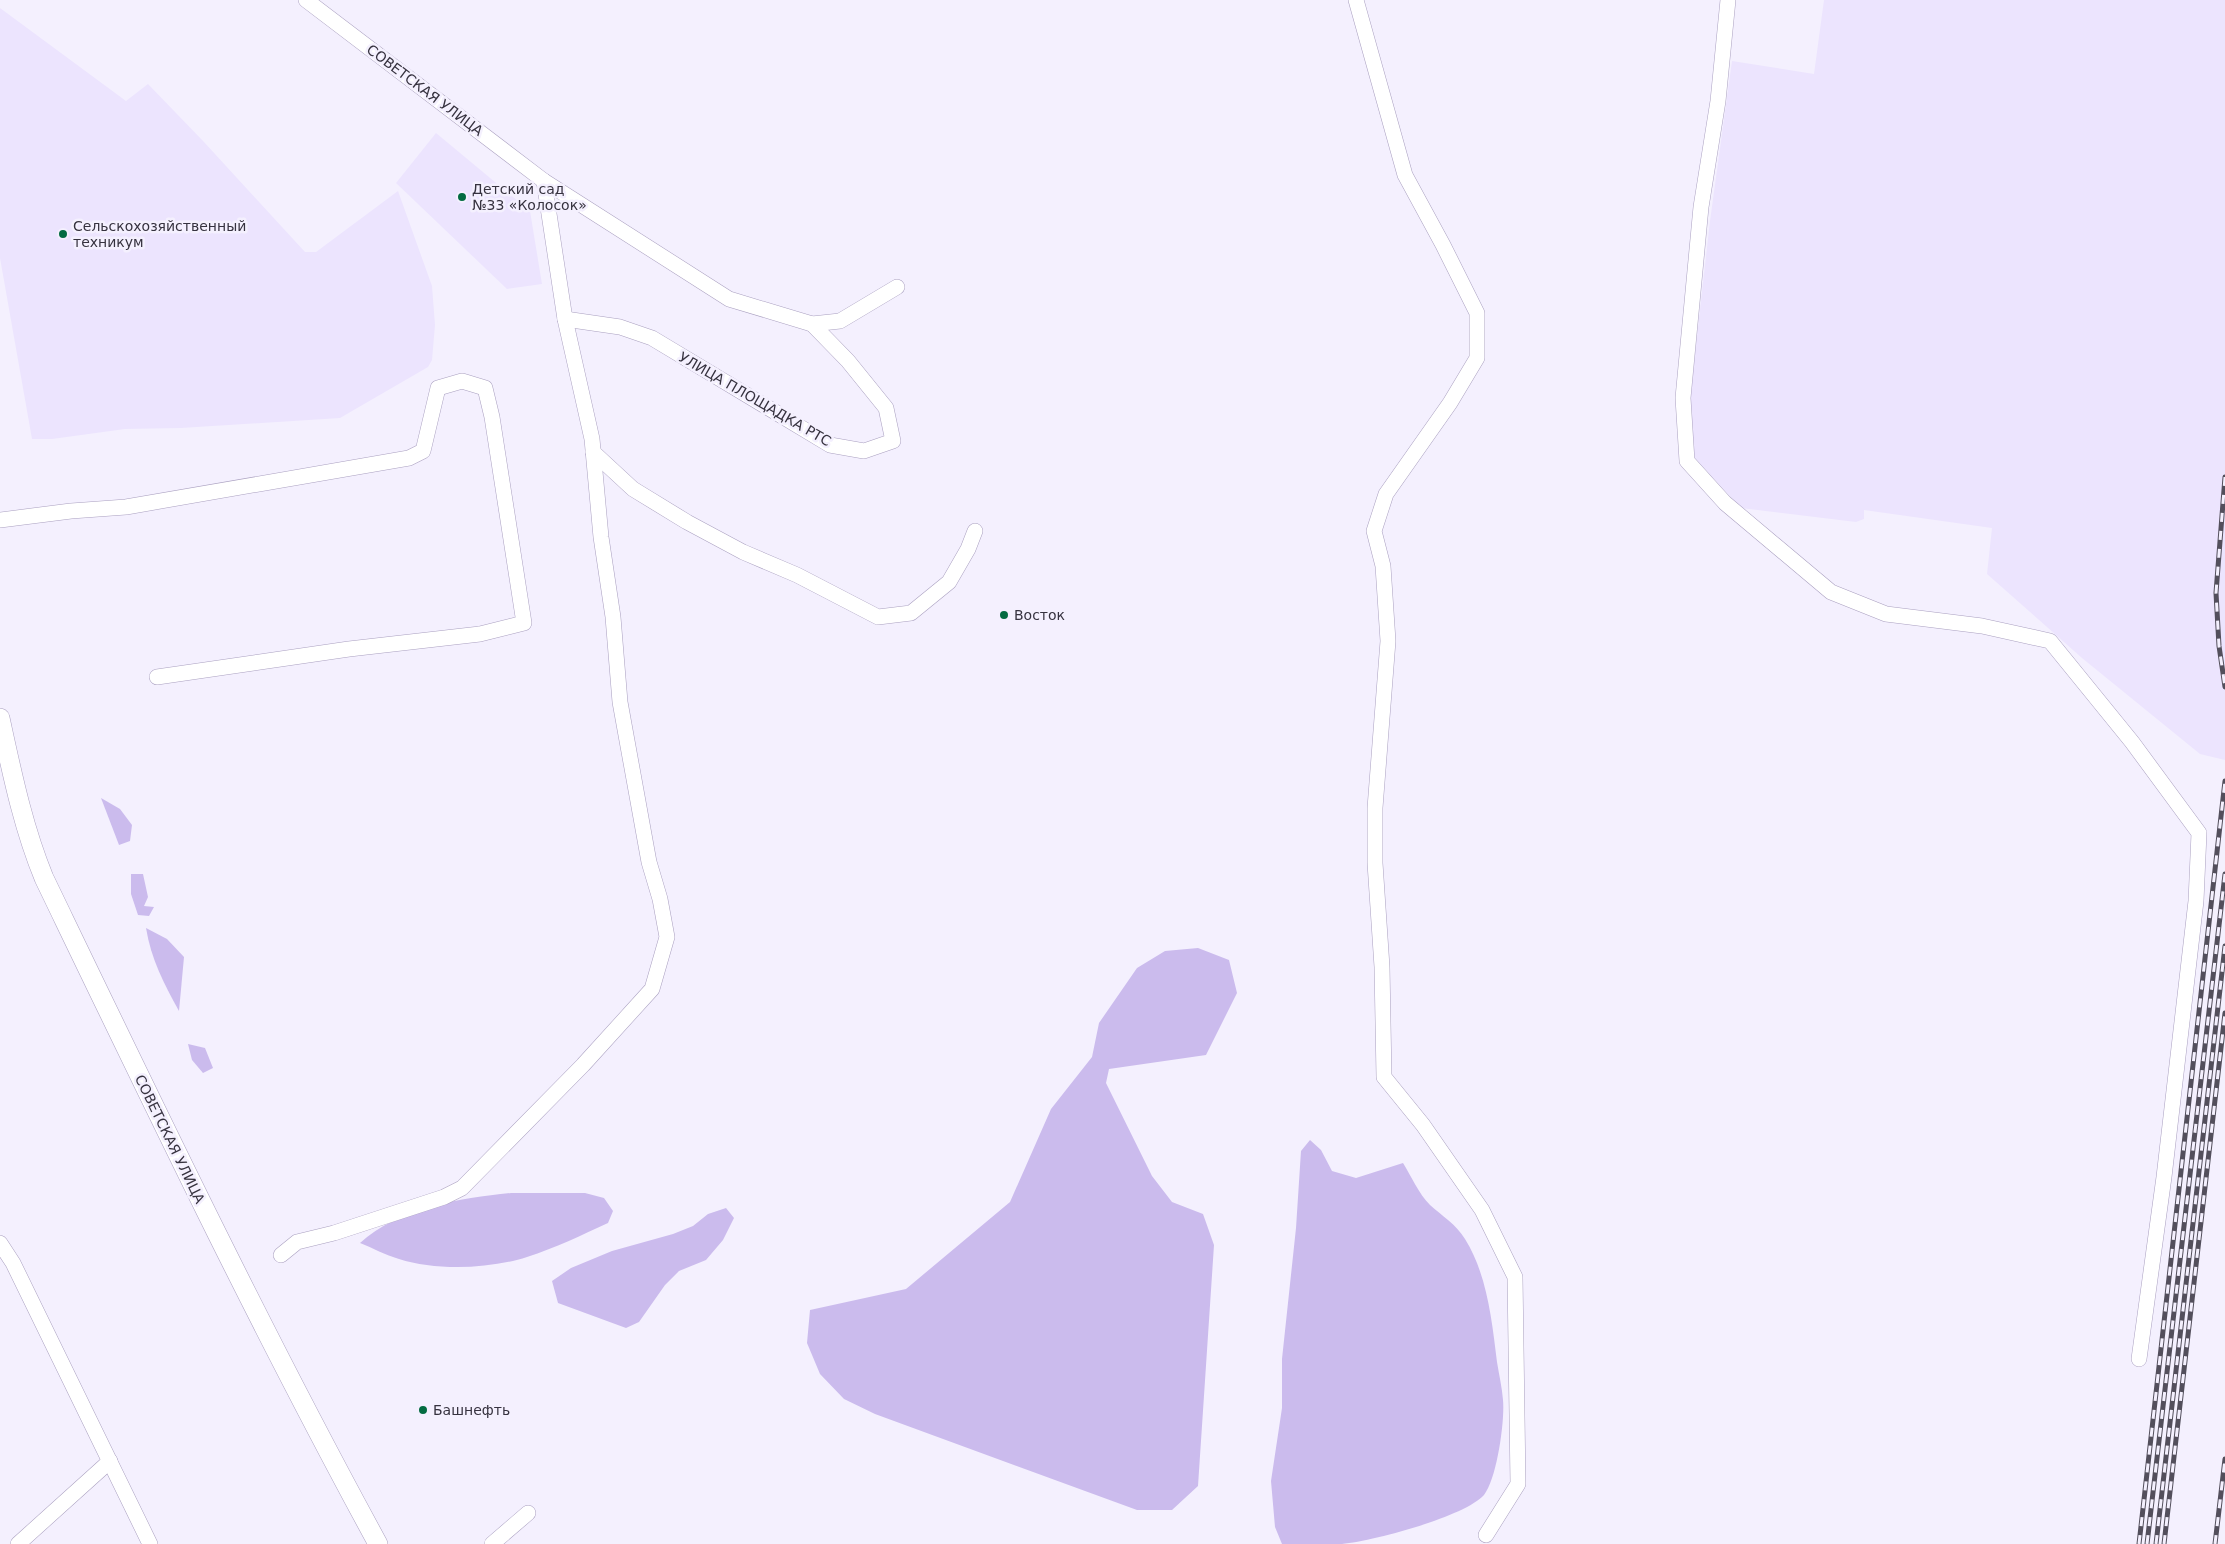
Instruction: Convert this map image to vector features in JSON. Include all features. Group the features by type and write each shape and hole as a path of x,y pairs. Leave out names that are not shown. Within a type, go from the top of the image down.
{"main road":[{"name":"СОВЕТСКАЯ УЛИЦА","path":"0,718 19,802 32,849 44,878 234,1270 378,1544"}],"street":[{"name":"СОВЕТСКАЯ УЛИЦА","path":"306,0 544,181"},
{"path":"1356,0 1404,175 1443,245 1477,313 1478,358 1450,403 1386,494 1374,531 1383,566 1388,641 1375,808 1375,863 1382,967 1384,1077 1423,1125 1482,1210 1515,1277 1518,1484 1486,1535"},
{"path":"1728,0 1718,101 1701,207 1683,398 1687,461 1725,503 1831,592 1886,614 1982,626 2050,641 2132,742 2199,833 2192,931 2164,1177 2138,1359"},
{"path":"281,1255 297,1242 334,1233 444,1197 462,1188 583,1065 652,989 668,937 660,899 649,862 620,702 613,617 601,537 592,439 565,319 544,181"},
{"name":"УЛИЦА ПЛОЩАДКА РТС","path":"544,181 729,299 812,324 840,321 897,287"},
{"name":"УЛИЦА ПЛОЩАДКА РТС","path":"565,319 620,327 652,338 830,445 864,451 893,441 886,408 848,361 812,324"},
{"path":"0,520 71,511 126,507 409,458 423,451 438,388 462,380 485,388 492,417 524,623 480,634 349,649 157,677"},
{"path":"593,452 633,489 687,522 878,617 911,614 949,582 968,549 975,531"},
{"path":"0,1244 13,1263 150,1544"},
{"path":"18,1544 110,1461"},
{"path":"492,1544 528,1513"}],"shaded area":[{"path":"1824,0 2225,0 2225,760 2200,754 2082,658 1987,574 1992,528 1864,510 1864,519 1856,522 1741,508 1694,457 1690,398 1710,221 1732,61 1814,74"},
{"path":"0,8 126,101 148,84 305,252 316,252 398,191 432,286 435,325 432,360 428,367 340,418 181,428 125,429 52,439 32,439 0,258"},
{"name":"Детский сад №33 «Колосок»","path":"436,133 530,211 542,284 507,289 396,183"},
{"path":"101,798 120,809 132,825 130,841 119,845"},
{"path":"131,874 143,874 148,897 144,906 154,907 149,916 138,915 131,894"},
{"path":"146,928 167,939 184,957 179,1011 159,971 151,950"},
{"path":"1198,948 1229,960 1237,993 1206,1055 1109,1069 1106,1083 1152,1176 1172,1202 1203,1214 1214,1245 1198,1486 1172,1510 1137,1510 875,1414 844,1399 820,1374 807,1343 810,1310 906,1289 1010,1202 1051,1109 1092,1057 1099,1023 1137,968 1165,951"},
{"path":"188,1044 205,1048 213,1068 203,1073 192,1060"},
{"path":"1310,1140 1321,1150 1332,1171 1356,1178 1403,1163 1426,1201 1453,1225 1465,1239 1479,1267 1487,1298 1503,1400 1503,1421 1499,1449 1493,1476 1484,1495 1458,1512 1417,1527 1342,1544 1282,1544 1275,1527 1271,1481 1282,1408 1282,1359 1296,1228 1301,1151"},
{"path":"511,1193 585,1193 604,1198 613,1211 608,1223 527,1257 497,1264 446,1267 414,1263 360,1243 393,1221 412,1213 452,1202"},
{"path":"726,1208 734,1218 723,1240 706,1260 679,1271 665,1285 639,1322 626,1328 558,1303 552,1281 571,1268 612,1251 673,1234 693,1226 708,1214"}],"railway":[{"path":"2225,477 2216,593 2219,646 2225,687"},
{"path":"2139,1544 2225,781"},
{"path":"2147,1544 2225,874"},
{"path":"2156,1544 2225,946"},
{"path":"2164,1544 2225,1013"},
{"path":"2215,1544 2225,1459"}],"place":[{"name":"Детский сад №33 «Колосок»","path":"462,197"},
{"name":"Сельскохозяйственный техникум","path":"63,234"},
{"name":"Восток","path":"1004,615"},
{"name":"Башнефть","path":"423,1410"}]}
